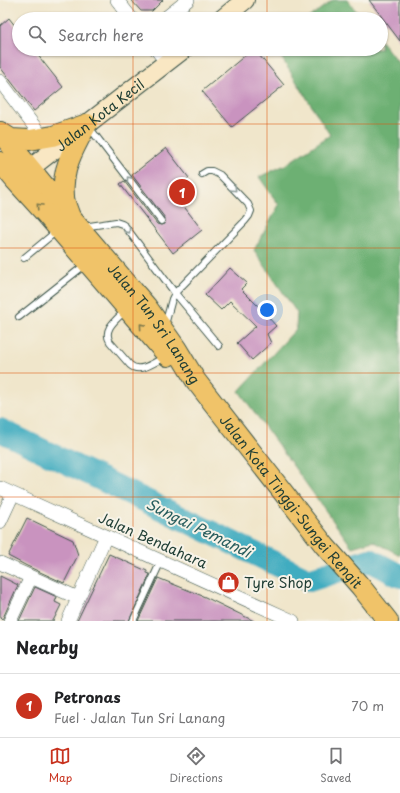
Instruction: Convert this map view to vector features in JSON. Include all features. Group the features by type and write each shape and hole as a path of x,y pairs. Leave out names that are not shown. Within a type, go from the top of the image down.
{"main road":[{"path":"0,132 11,139 30,140 53,136 87,124"},
{"path":"70,225 64,197 63,181 70,155 87,124"},
{"name":"Jalan Tun Sri Lanang","path":"0,132 22,174 147,307 176,348 196,381"},
{"name":"Jalan Tun Sri Lanang","path":"0,162 22,174"},
{"name":"Jalan Tun Sri Lanang","path":"70,225 88,263 167,356 196,381"},
{"name":"Jalan Kota Tinggi-Sungei Rengit","path":"196,381 325,546 388,621"}],"street":[{"path":"117,0 126,12"},
{"path":"173,12 188,0"},
{"path":"230,12 245,0"},
{"name":"Jalan Kota Kecil","path":"22,174 87,124 161,56"},
{"path":"0,81 43,138"},
{"name":"Jalan Bendahara","path":"0,488 293,621"},
{"path":"0,522 13,494"},
{"path":"68,621 106,536"},
{"path":"0,563 78,598"},
{"path":"10,621 31,577"}],"lane":[{"path":"87,124 161,221"},
{"path":"164,331 172,299 175,293 246,221 251,213 248,204 220,175 212,171 207,171 202,174"},
{"path":"24,258 70,225 113,222 122,224 175,293 219,346"},
{"path":"19,317 88,263"},
{"path":"127,309 108,330 107,334 110,342 133,368 140,369 167,356"},
{"path":"133,621 161,561"}],"green space":[{"path":"333,0 347,0 357,12 317,12"},
{"path":"388,50 400,65 400,555 373,541 352,547 239,391 296,329 297,313 254,250 279,205 259,177 285,165 330,135 280,56 388,56"}],"building":[{"path":"131,0 163,0 152,11 141,11"},
{"path":"369,0 400,0 400,41 388,25 388,12 378,12"},
{"path":"9,18 12,22 12,56 39,56 63,87 34,111 0,67 0,26"},
{"path":"244,56 260,56 284,85 232,127 202,91"},
{"path":"166,148 189,178 172,191 202,230 173,253 120,184 124,181 157,224 164,224 165,218 132,175"},
{"path":"230,268 247,283 241,289 276,326 267,334 271,343 252,360 237,343 256,326 230,301 221,310 205,295"},
{"path":"27,518 73,540 78,555 64,583 8,556"},
{"path":"109,554 147,571 147,573 150,574 129,621 77,621"},
{"path":"0,576 18,585 2,620 0,618"},
{"path":"158,578 205,597 254,621 138,621"},
{"path":"35,587 57,597 55,602 61,605 53,621 19,621"}],"waterway":[{"name":"Sungai Pemandi","path":"0,430 309,580 370,560 400,576"}],"place":[{"name":"Petronas","path":"182,192"},
{"name":"Tyre Shop","path":"229,582"}]}
